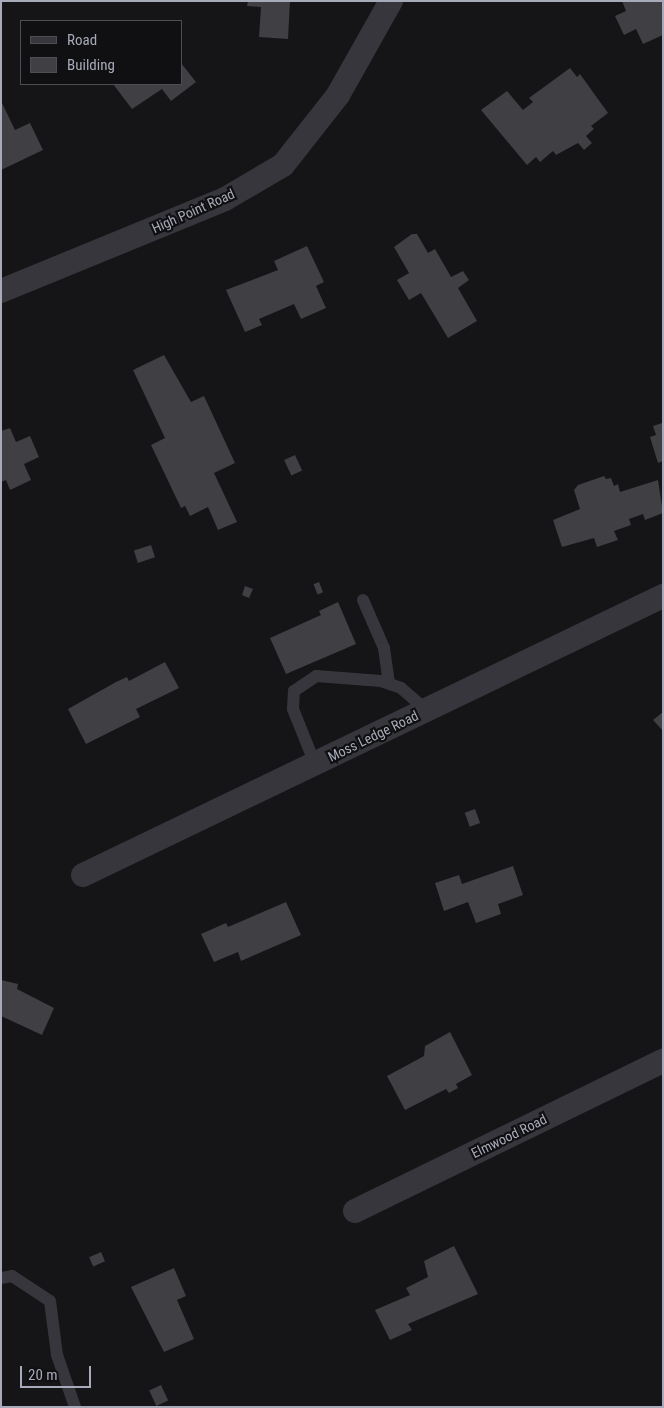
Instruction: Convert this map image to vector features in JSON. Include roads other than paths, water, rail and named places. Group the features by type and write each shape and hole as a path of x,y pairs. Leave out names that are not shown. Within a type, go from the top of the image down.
{"street":[{"name":"High Point Road","path":"1,291 225,199 283,165 338,95 391,1"},
{"name":"Moss Ledge Road","path":"83,875 663,596"},
{"name":"Elmwood Road","path":"355,1211 663,1061"}],"lane":[{"path":"363,600 384,648 389,683"},
{"path":"315,764 293,709 294,691 316,676 389,683 401,688 426,710"},
{"path":"1,1278 12,1276 50,1301 57,1355 75,1407"}]}
